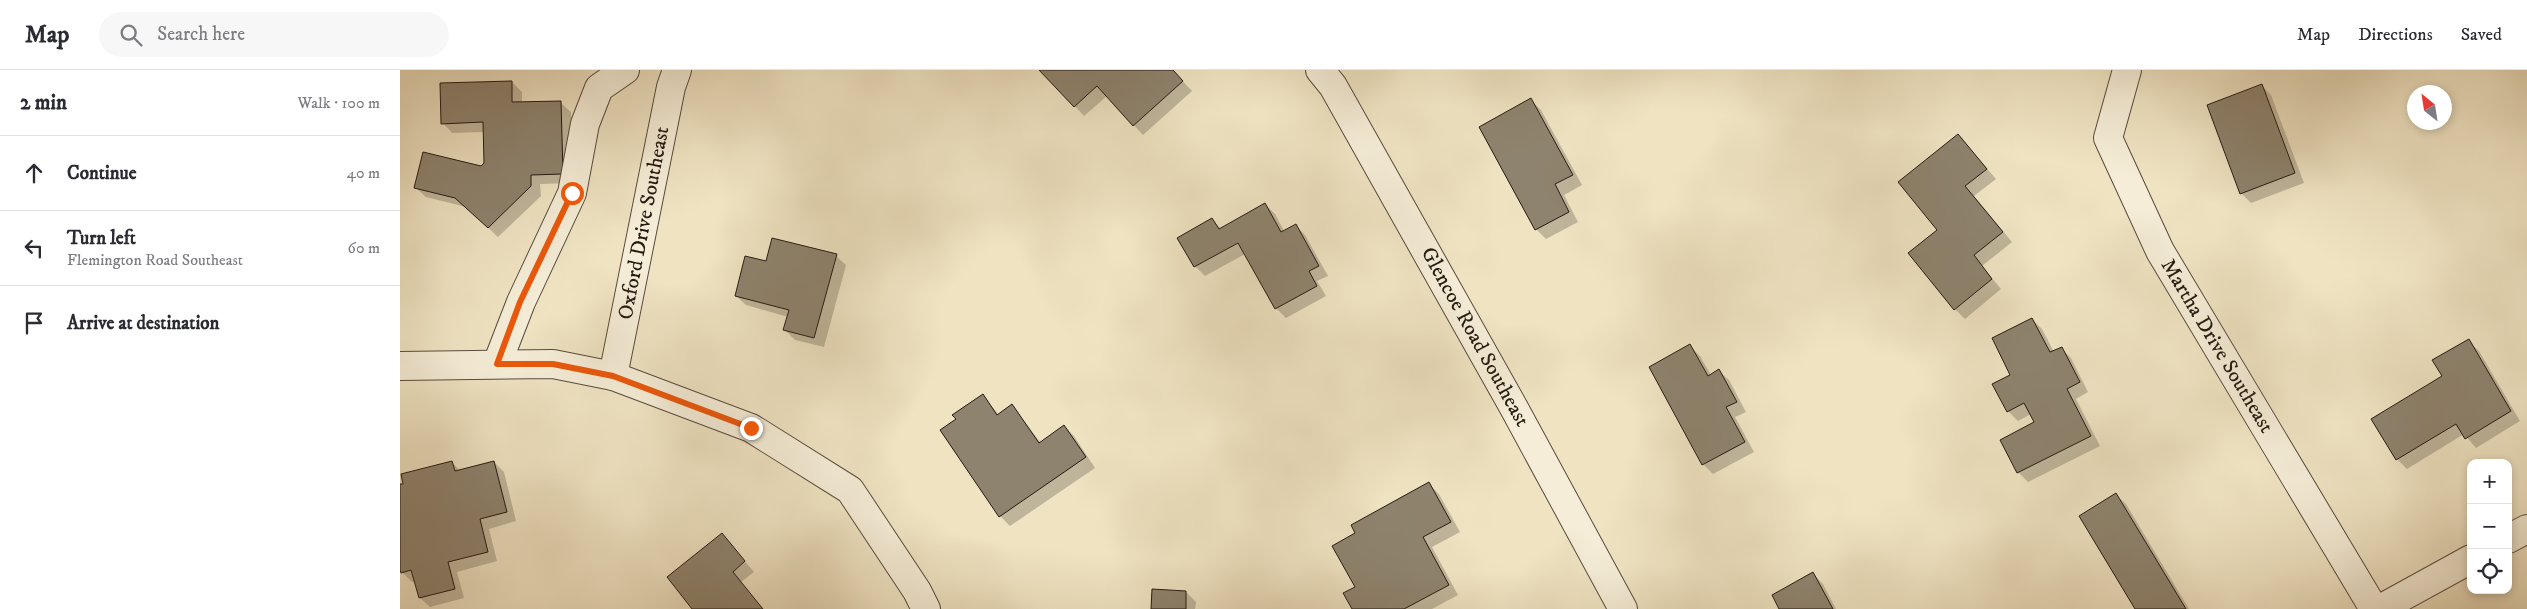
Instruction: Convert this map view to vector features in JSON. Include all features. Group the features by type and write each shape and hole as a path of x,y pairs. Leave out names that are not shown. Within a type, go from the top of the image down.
{"street":[{"path":"497,364 520,302 572,193 585,124 599,88 625,70"},
{"name":"Oxford Drive Southeast","path":"613,376 676,70"},
{"name":"Glencoe Road Southeast","path":"1320,70 1338,94 1514,408 1623,609"},
{"name":"Martha Drive Southeast","path":"2127,70 2108,138 2160,251 2374,609"},
{"path":"400,366 553,364 613,376 751,428 850,490 917,591 926,609"},
{"path":"2512,537 2527,529"},
{"path":"2380,609 2467,561"}],"building":[{"path":"1039,70 1173,70 1183,81 1133,126 1097,86 1074,107"},
{"path":"512,81 512,102 561,101 563,174 531,175 531,186 488,228 455,198 414,188 423,152 481,166 484,163 483,122 441,124 440,83"},
{"path":"2262,84 2295,173 2240,194 2207,105"},
{"path":"1531,98 1573,175 1555,184 1569,212 1535,230 1479,127"},
{"path":"1958,134 1987,169 1965,186 2003,232 1974,255 1992,279 1954,310 1908,253 1937,230 1898,182"},
{"path":"1265,203 1281,232 1296,224 1319,266 1309,271 1317,286 1275,309 1238,243 1194,267 1177,238 1212,218 1219,229"},
{"path":"772,238 837,254 814,338 783,330 789,310 735,296 745,256 766,261"},
{"path":"2032,318 2050,352 2062,347 2080,382 2067,389 2091,436 2017,473 2000,440 2034,422 2024,403 2007,412 1992,384 2010,375 1992,338"},
{"path":"2469,339 2511,411 2465,439 2456,424 2396,460 2371,419 2442,376 2432,360"},
{"path":"1690,344 1708,376 1719,369 1737,402 1726,407 1745,442 1702,465 1649,367"},
{"path":"983,394 997,415 1012,404 1039,443 1064,425 1086,457 999,517 940,430 956,419 952,415"},
{"path":"452,461 455,471 494,461 507,512 480,519 488,552 448,562 455,589 419,598 411,570 401,573 400,570 400,484 403,484 401,474"},
{"path":"1429,482 1451,522 1423,537 1449,585 1404,609 1352,609 1343,593 1355,587 1332,546 1355,533 1351,525"},
{"path":"2116,493 2186,609 2135,609 2079,516"},
{"path":"722,533 745,561 733,572 763,609 692,609 667,577"},
{"path":"1813,572 1833,609 1779,609 1772,595"},
{"path":"1152,589 1186,591 1186,609 1151,609"}],"route":[{"path":"572,193 520,302 497,364 553,364 613,376 751,428"}]}
